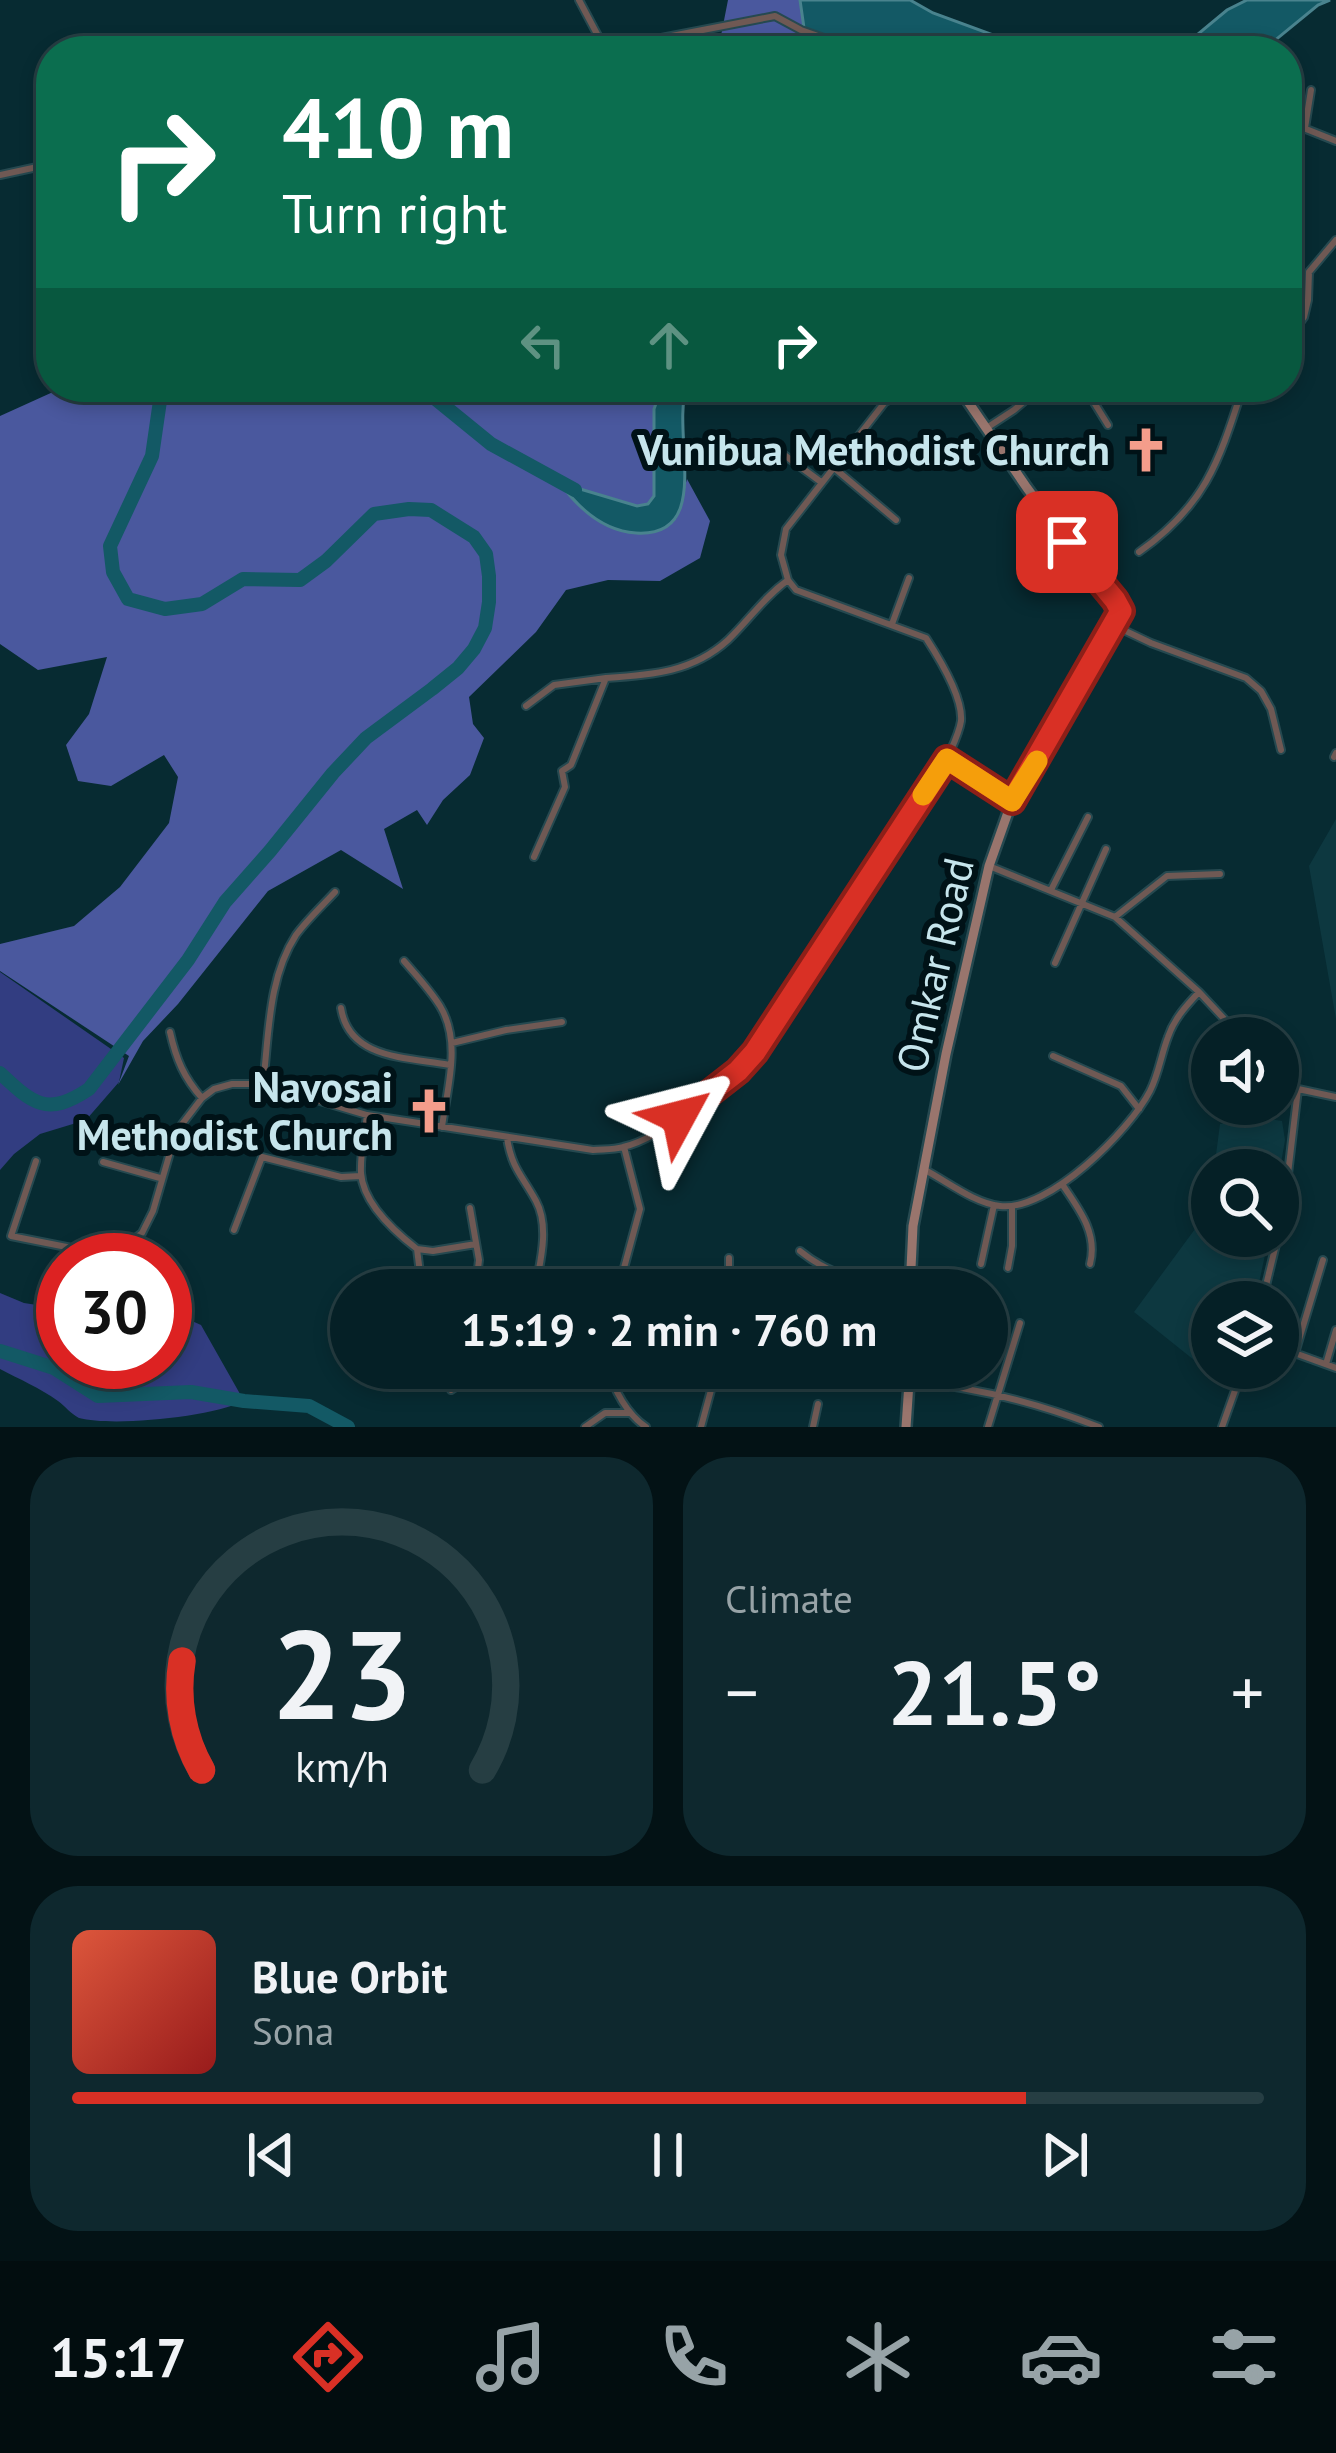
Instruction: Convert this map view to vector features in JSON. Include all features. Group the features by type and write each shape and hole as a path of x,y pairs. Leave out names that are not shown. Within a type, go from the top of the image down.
{"street":[{"path":"579,0 598,36"},
{"path":"672,36 775,16 819,36"},
{"path":"1305,128 1311,90"},
{"path":"1302,128 1336,141"},
{"path":"0,175 36,167"},
{"path":"1302,320 1309,272 1336,240"},
{"path":"37,1161 11,1236 97,1253 124,1247 142,1233 176,1132 214,1089 263,1084 367,1115 593,1150 624,1148 668,1125 738,1071 947,759 961,723 951,683 926,638 796,590 788,580 782,555 786,529 885,402"},
{"path":"966,402 988,427 1023,402"},
{"path":"1094,402 1108,425"},
{"path":"1139,552 1196,500 1209,480 1238,402"},
{"name":"Omkar Road","path":"911,1269 914,1226 946,1054 989,866 1012,801 1121,611 1027,488 988,427"},
{"path":"783,454 821,482"},
{"path":"833,467 896,520"},
{"path":"892,624 909,578"},
{"path":"526,706 554,685 691,666 729,639 788,580"},
{"path":"1113,625 1246,678 1271,709 1280,750"},
{"path":"534,857 565,787 562,771 571,765 606,678"},
{"path":"947,759 1012,801"},
{"path":"1051,890 1088,817"},
{"path":"1055,963 1106,849"},
{"path":"989,866 1115,916 1222,1017"},
{"path":"1115,916 1167,876 1220,874"},
{"path":"263,1084 272,998 280,969 300,930 335,892"},
{"path":"404,961 439,1004 452,1043 442,1127"},
{"path":"925,1170 994,1205 1012,1206 1039,1198 1062,1184 1090,1162 1139,1109 1152,1087 1168,1035 1199,992"},
{"path":"341,1008 343,1023 358,1043 375,1051 450,1065"},
{"path":"452,1043 562,1022"},
{"path":"170,1032 184,1075 202,1098"},
{"path":"1053,1057 1121,1086 1139,1109"},
{"path":"1299,1089 1336,1097"},
{"path":"367,1115 361,1176 381,1215 417,1249 476,1244"},
{"path":"507,1138 511,1163 539,1205 543,1229 538,1269"},
{"path":"624,1148 640,1209 624,1269"},
{"path":"234,1230 262,1157 340,1177 361,1176"},
{"path":"103,1162 160,1178"},
{"path":"1062,1184 1092,1237 1090,1264"},
{"path":"981,1264 994,1205"},
{"path":"1009,1268 1012,1206"},
{"path":"470,1208 477,1269"},
{"path":"417,1249 420,1269"},
{"path":"800,1251 831,1269"},
{"path":"728,1258 728,1269"},
{"path":"1299,1340 1323,1260"},
{"path":"988,1427 1020,1323"},
{"path":"1326,1364 1336,1330"},
{"path":"1299,1354 1336,1367"},
{"path":"616,1389 630,1414 646,1427"},
{"path":"701,1427 711,1389"},
{"path":"906,1427 909,1389"},
{"path":"972,1389 1099,1427"},
{"path":"1222,1427 1236,1389"},
{"path":"813,1427 818,1404"},
{"path":"585,1427 605,1413 630,1414"}],"shaded area":[{"path":"728,0 800,0 805,36 721,36"},
{"path":"800,0 910,0 996,36 805,36"},
{"path":"1247,0 1330,0 1280,36 1194,36"},
{"path":"36,400 657,402 654,496 648,505 562,484 676,519 687,479 710,521 700,558 660,581 608,580 566,590 536,632 469,697 473,724 484,738 470,775 443,800 427,825 417,810 384,829 403,889 341,850 268,891 143,1041 118,1085 129,1056 0,971 0,944 74,926 120,887 169,823 178,777 164,755 111,786 78,781 66,745 89,714 107,657 38,670 0,644 0,416"},
{"path":"657,402 684,402 682,501 675,519 660,530 636,533 613,528 584,510 560,483 637,506 648,504 654,496"},
{"path":"1336,819 1336,1019 1309,866"},
{"path":"0,972 124,1058 119,1082 86,1120 40,1134 0,1170"},
{"path":"1220,1125 1283,1125 1283,1149 1217,1149"},
{"path":"1191,1234 1191,1257 1265,1257 1259,1281 1191,1281 1191,1358 1134,1312"},
{"path":"0,1293 36,1305 36,1388 0,1369"},
{"path":"192,1321 201,1325 244,1401 162,1419 94,1421 79,1418 38,1389 192,1389"}],"waterway":[{"path":"0,1073 41,1103 62,1103 89,1089 188,960 225,902 333,773 366,738 458,668 485,628 489,602 486,554 474,537 431,510 374,514 300,580 243,579 202,604 165,609 128,599 113,572 110,546 152,456 160,402"},
{"path":"439,402 491,444 575,490"},
{"path":"0,1351 54,1368 98,1396 191,1392 309,1406 348,1427"}],"slow traffic":[{"path":"923,795 947,759 1012,801 1037,761"}],"place":[{"name":"Vunibua Methodist Church","path":"1146,450"},
{"name":"Navosai Methodist Church","path":"429,1111"}],"route":[{"path":"679,1117 755,1052 947,759 1012,801 1121,611 1067,542"}]}
